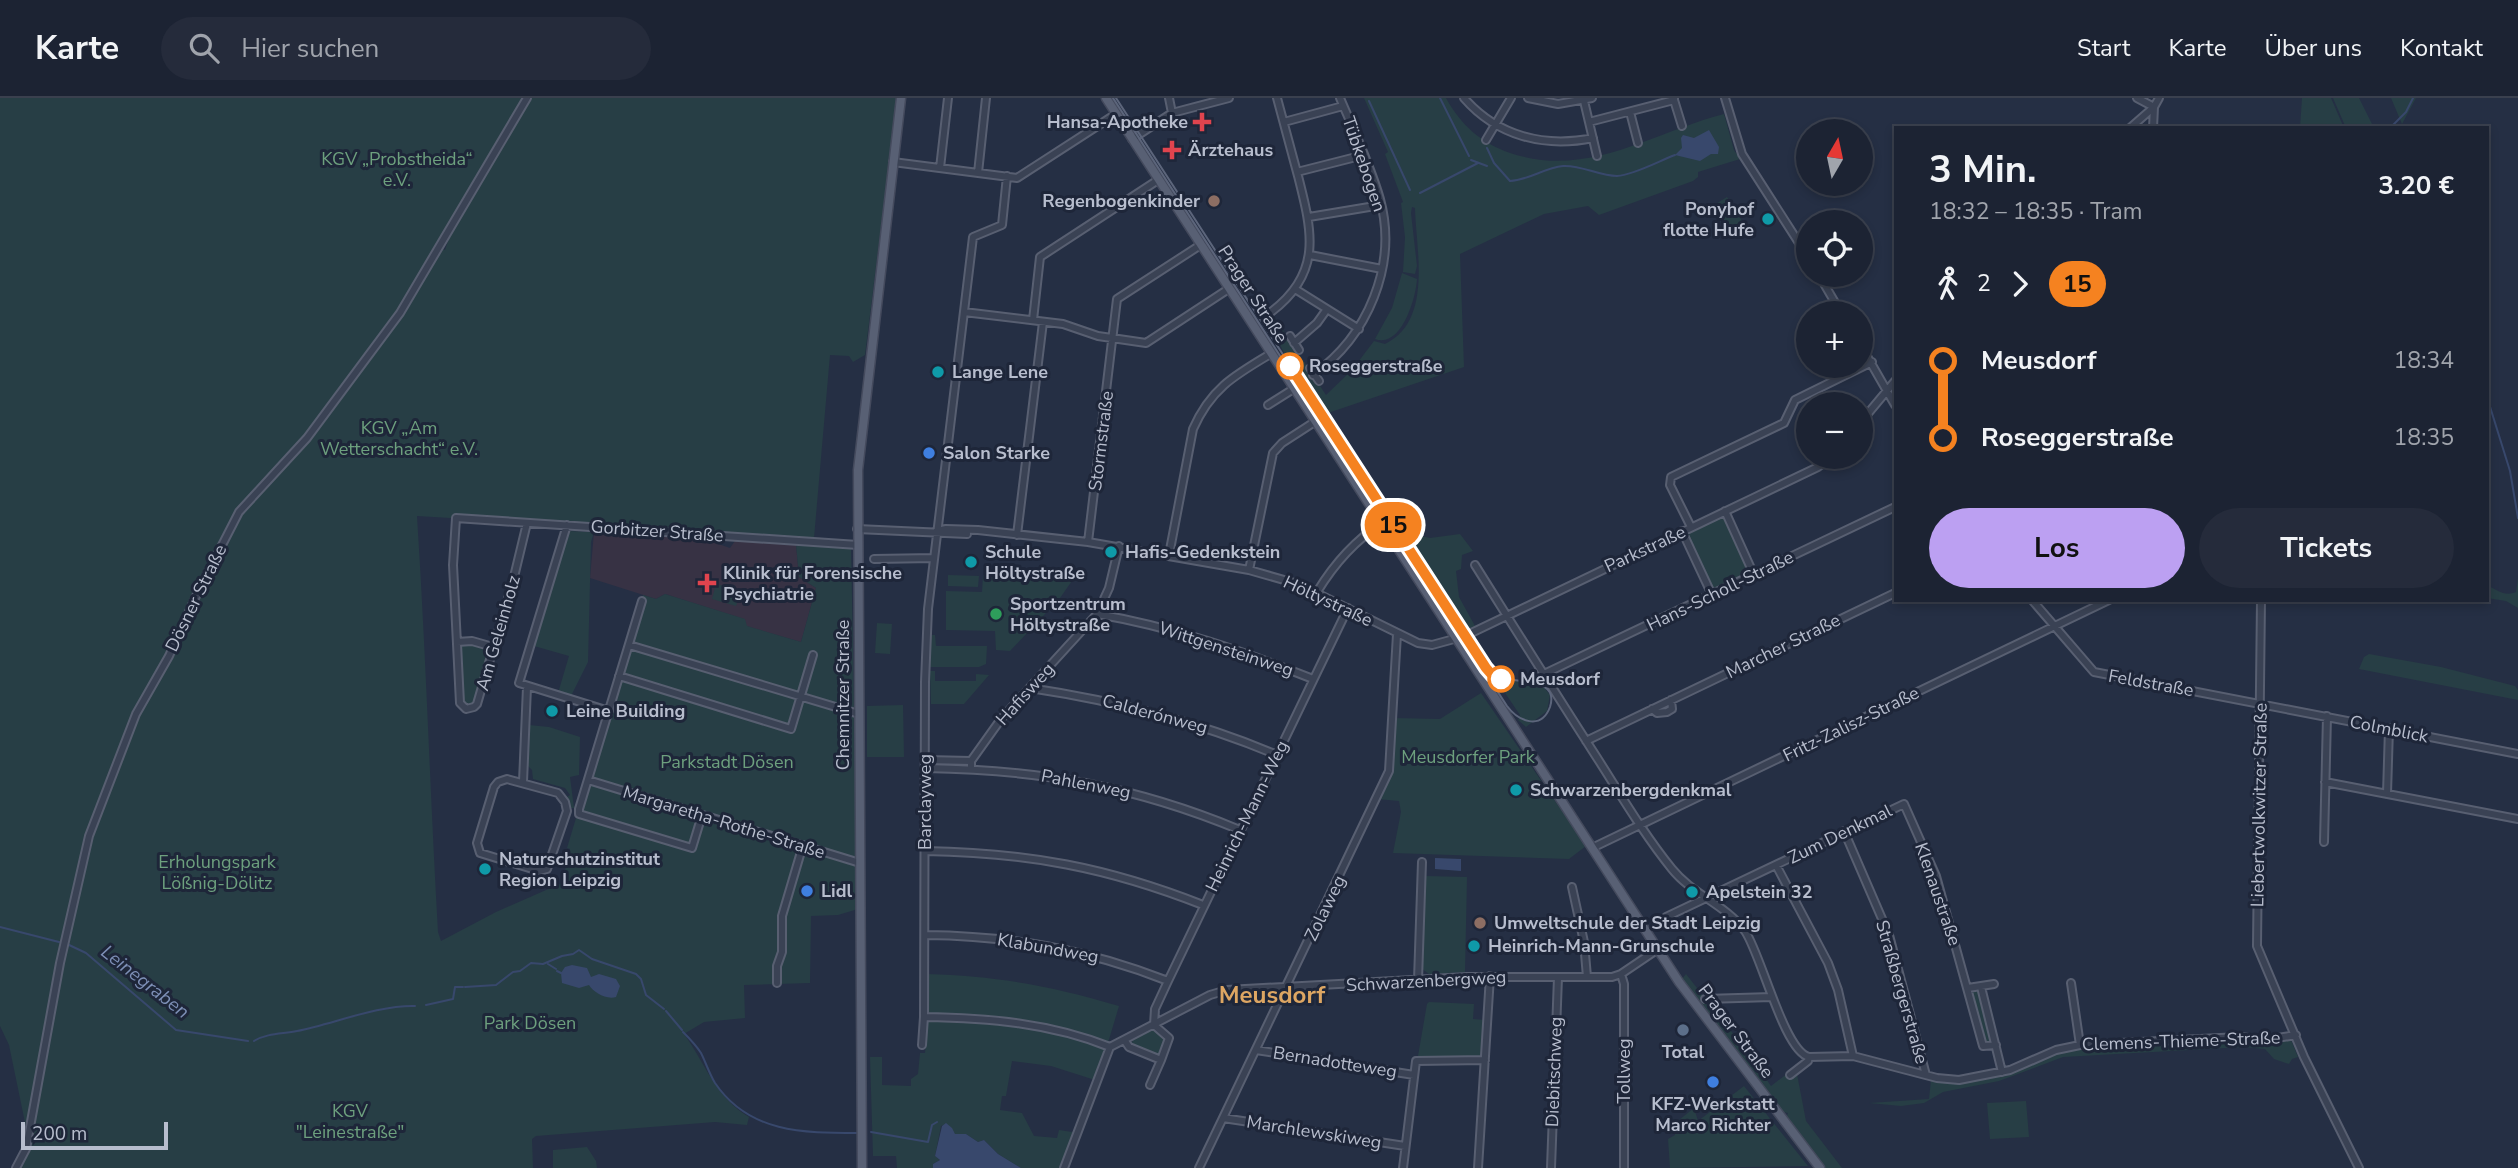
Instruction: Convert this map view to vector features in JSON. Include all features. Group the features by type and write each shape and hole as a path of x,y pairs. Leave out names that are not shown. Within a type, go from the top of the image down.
{"main road":[{"name":"Chemnitzer Straße","path":"862,1168 858,545 860,448 901,98"},
{"name":"Prager Straße","path":"1106,98 1658,949 1719,1035 1784,1114 1820,1168"}],"street":[{"name":"Dösner Straße","path":"16,1168 26,1149 60,963 89,836 136,714 169,656 239,512 307,438 400,313 527,98"},
{"path":"940,168 948,98"},
{"path":"978,173 986,98"},
{"path":"1169,98 1172,113"},
{"path":"1132,139 1172,113 1229,98"},
{"path":"1271,312 1295,289 1306,271 1310,255 1309,217 1277,98"},
{"name":"Tübkebogen","path":"1314,375 1345,348 1359,329 1372,301 1382,269 1385,233 1381,205 1340,98"},
{"path":"1464,98 1495,125 1524,137 1568,142 1592,138"},
{"path":"1486,140 1511,98"},
{"path":"1528,98 1558,104 1592,98"},
{"path":"1725,98 1742,154 1796,238"},
{"path":"2139,98 2154,107"},
{"path":"2132,126 2154,107 2159,98"},
{"path":"1589,122 1674,99 1682,126"},
{"path":"1584,101 1597,156"},
{"path":"1284,122 1343,106"},
{"path":"2153,126 2154,107"},
{"path":"1630,112 1638,143"},
{"path":"893,162 1017,178 1116,114"},
{"path":"1297,172 1364,155"},
{"name":"Barclayweg","path":"922,1045 926,657 934,558 972,237 1002,225 1007,176"},
{"path":"1032,320 1040,257 1158,180"},
{"path":"1309,217 1381,205"},
{"name":"Stormstraße","path":"1088,542 1117,299 1202,244"},
{"path":"1310,255 1382,269"},
{"path":"964,312 1063,324 1098,336 1146,343 1230,288"},
{"path":"1295,289 1359,329"},
{"path":"1290,336 1296,347 1327,309"},
{"path":"1017,535 1043,322"},
{"path":"1168,555 1193,429 1201,410 1225,384 1272,353"},
{"path":"1873,364 1894,403"},
{"path":"1691,527 1670,485 1671,477 1784,423 1795,400 1840,378"},
{"path":"1873,408 1894,382"},
{"path":"1268,405 1295,388"},
{"path":"1249,570 1273,453 1282,443 1316,421"},
{"name":"Parkstraße","path":"1457,639 1813,469"},
{"name":"Hans-Scholl-Straße","path":"1544,674 1894,507"},
{"path":"1725,511 1754,575"},
{"name":"Gorbitzer Straße","path":"456,518 858,545"},
{"name":"Am Geleinholz","path":"456,518 453,565 460,703 466,709 477,704 527,523"},
{"path":"1317,592 1344,554 1382,523"},
{"path":"567,525 519,683 609,711"},
{"name":"Höltystraße","path":"858,529 1017,535 1088,542 1168,555 1278,577 1317,592 1397,634 1426,645 1457,639"},
{"path":"1682,531 1712,595"},
{"name":"Hafisweg","path":"971,765 1001,719 1097,614 1110,588 1119,547"},
{"path":"874,559 934,558"},
{"path":"1475,565 1640,825 1675,873 1734,919 1746,933 1793,1041 1804,1056 1809,1057 1808,1061 1790,1074"},
{"name":"Marcher Straße","path":"1586,741 1894,593"},
{"path":"642,601 579,814 692,848 702,815"},
{"name":"Feldstraße","path":"2034,602 2094,672 2260,703"},
{"name":"Liebertwolkwitzer Straße","path":"2261,602 2258,950 2295,1035 2360,1168"},
{"name":"Fritz-Zalisz-Straße","path":"1592,848 2055,626 2092,604"},
{"name":"Heinrich-Mann-Weg","path":"1154,1026 1155,1009 1203,905 1348,608"},
{"name":"Wittgensteinweg","path":"1097,614 1159,626 1214,642 1313,679"},
{"name":"Zolaweg","path":"1199,1168 1390,771 1397,634"},
{"path":"457,642 472,641 493,647"},
{"path":"629,645 859,715"},
{"path":"619,676 791,729 813,655"},
{"path":"523,782 527,687"},
{"name":"Calderónweg","path":"1030,688 1112,701 1158,713 1200,725 1277,755"},
{"name":"Colmblick","path":"2260,703 2518,754"},
{"path":"2324,842 2327,716"},
{"path":"2387,794 2389,728"},
{"name":"Pahlenweg","path":"926,764 971,765 1094,783 1164,802 1240,830"},
{"path":"507,779 523,782 558,793 565,802 567,811 550,867 543,871 480,853 476,845 494,787 498,782 507,779"},
{"name":"Margaretha-Rothe-Straße","path":"588,780 860,863"},
{"path":"2325,782 2518,819"},
{"name":"Zum Denkmal","path":"1666,917 1901,804"},
{"name":"Klenaustraße","path":"1901,804 1904,804 1936,876 1983,1046 1996,1045"},
{"name":"Straßbergerstraße","path":"1844,831 1889,935 1926,1075"},
{"path":"777,983 776,966 782,952 782,916 803,845"},
{"path":"925,851 1004,854 1079,866 1132,879 1203,905"},
{"path":"1418,979 1422,862"},
{"path":"1776,865 1828,962 1838,990 1853,1056"},
{"path":"1573,887 1584,942 1587,977"},
{"name":"Klabundweg","path":"925,935 1014,939 1060,947 1102,957 1168,981"},
{"path":"2250,945 2258,950"},
{"name":"Schwarzenbergweg","path":"1110,1047 1219,992 1418,979 1490,976 1587,977 1621,974 1658,949"},
{"name":"Tollweg","path":"1621,974 1624,984 1624,1168"},
{"path":"1478,1168 1490,976"},
{"name":"Diebitschweg","path":"1551,1168 1558,977"},
{"path":"2071,983 2080,1045"},
{"path":"1968,988 1994,984"},
{"path":"1980,986 2001,1072"},
{"path":"1705,999 1772,997"},
{"path":"924,1017 998,1020 1033,1025 1088,1038 1110,1047 1064,1168"},
{"path":"1150,1085 1169,1038 1154,1026"},
{"name":"Clemens-Thieme-Straße","path":"1809,1057 1853,1056 1950,1080 2001,1072 2022,1066 2056,1050 2080,1045 2240,1037 2265,1040 2295,1035"},
{"path":"1125,1041 1129,1047 1161,1060"},
{"name":"Bernadotteweg","path":"1256,1050 1413,1074"},
{"path":"1403,1168 1416,1061 1485,1060"},
{"name":"Marchlewskiweg","path":"1223,1118 1405,1146"}],"shaded area":[{"name":"Klinik für Forensische Psychiatrie","path":"594,532 701,538 730,548 735,541 796,544 799,577 816,588 801,642 746,626 744,619 665,594 656,599 590,578"}],"green space":[{"path":"0,98 523,98 378,347 410,304 441,249 445,250 452,230 530,98 897,98 865,355 853,362 849,356 830,355 814,538 468,516 467,519 417,516 438,932 441,941 496,912 562,883 570,849 567,848 643,595 656,599 665,594 745,619 747,626 801,642 816,588 799,577 796,544 851,547 858,909 838,915 811,916 810,983 744,985 745,1018 704,1022 684,1034 719,1090 749,1117 747,1125 715,1122 536,1136 532,1139 533,1168 19,1168 24,1160 28,1137 9,1045 0,1026"},
{"path":"1364,98 1446,98 1465,125 1481,138 1510,153 1539,160 1566,161 1593,157 1724,114 1734,150 1740,159 1698,172 1698,177 1693,181 1599,215 1588,206 1544,214 1460,254 1464,367 1325,414 1287,358 1264,316 1272,313 1326,395 1352,370 1374,341 1385,344 1400,333 1410,319 1416,302 1419,263 1415,208 1412,207 1411,213 1417,266 1415,274 1403,272 1403,202 1385,154 1388,152"},
{"path":"2302,98 2331,98 2343,126 2300,126"},
{"path":"2333,98 2359,98 2373,126 2345,126"},
{"path":"2391,98 2416,98 2402,124"},
{"path":"1727,197 1742,221 1729,229 1714,205"},
{"path":"1402,273 1417,279 1410,309 1392,337 1375,339 1392,308"},
{"path":"1725,515 1749,570 1712,591 1686,533"},
{"path":"568,531 594,532 591,542 588,662 571,696 558,693 569,656 534,646"},
{"path":"1400,531 1430,538 1460,534 1473,551 1462,555 1461,569 1456,571 1459,597 1475,626 1464,631"},
{"name":"Sportzentrum Höltystraße","path":"1013,573 1013,577 1020,574 1051,576 1051,579 1074,578 1060,598 1010,651 996,650 995,631 946,630 946,591 982,592 983,575"},
{"path":"948,575 979,576 978,587 948,586"},
{"path":"2518,578 2518,608 2506,601 2489,598 2489,586 2508,594 2516,592"},
{"path":"716,584 741,591 736,606 712,599"},
{"path":"877,623 892,624 890,654 875,653"},
{"path":"930,635 935,635 936,646 987,646 986,664 979,667 930,667"},
{"path":"457,642 493,647 477,704 462,708"},
{"path":"2369,654 2441,667 2515,686 2518,700 2359,669 2364,657"},
{"path":"930,671 935,671 935,681 976,681 976,674 989,675 964,704 931,704"},
{"path":"1501,679 1542,685 1550,695 1547,711 1526,727 1518,720 1520,715 1499,684"},
{"name":"Meusdorfer Park","path":"1481,693 1586,846 1569,859 1393,853 1401,812 1399,801 1377,799 1389,771 1392,718 1440,719"},
{"path":"903,705 904,757 867,757 867,706"},
{"path":"529,725 549,727 580,737 579,775 570,777 574,808 569,808 567,797 570,795 565,788 533,779 532,770 527,765"},
{"path":"1425,876 1467,877 1465,972 1429,974 1421,968"},
{"path":"927,974 1024,983 1119,1006 1108,1043 1065,1029 1021,1021 932,1014 928,1012"},
{"path":"1686,974 1771,1086 1788,1073 1792,1078 1797,1074 1806,1121 1842,1168 1825,1168 1786,1118 1788,1113 1783,1112 1683,982"},
{"path":"1974,990 1979,990 1993,1043 1985,1046 1972,994"},
{"path":"1429,1002 1474,1004 1473,1019 1485,1020 1483,1057 1421,1059 1418,1056"},
{"path":"928,1021 1020,1027 1063,1035 1106,1049 1095,1080 1051,1066 1012,1061 1006,1096 1002,1096 1000,1110 1022,1113 1034,1136 1057,1138 1059,1130 1072,1132 1072,1140 1061,1168 1021,1168 998,1154 984,1140 978,1142 966,1134 955,1134 946,1124 941,1126 935,1156 940,1160 933,1164 933,1168 897,1168 896,1156 873,1156 870,1057 882,1057 882,1085 911,1086 911,1079 918,1074 920,1053 925,1053"},
{"path":"1154,1029 1166,1039 1159,1057 1131,1045 1133,1040"},
{"path":"2291,1040 2298,1057 2292,1059 2289,1064 2274,1059 2265,1049 2243,1047 2063,1057 1999,1081 1943,1092 1924,1103 1901,1106 1869,1103 1929,1099 1931,1080 1962,1082 1993,1078 2075,1048"},
{"path":"1744,1086 1808,1166 1670,1168 1668,1139 1675,1135 1674,1124 1694,1108 1698,1121"},
{"path":"2026,1101 2029,1137 1990,1139 1987,1103"},
{"path":"587,1147 596,1161 597,1168 553,1168 553,1150"}],"water":[{"path":"1709,130 1719,147 1718,154 1711,154 1700,161 1675,155 1682,148 1683,135 1694,138"},
{"path":"1435,858 1461,859 1461,871 1435,869"},
{"path":"572,965 587,968 591,977 599,974 616,979 620,986 616,997 600,995 589,985 579,988 562,983 561,973 565,967"},
{"path":"946,1123 955,1134 966,1134 978,1142 984,1140 998,1154 1021,1168 933,1168 933,1164 940,1160 935,1156 942,1126"}],"waterway":[{"path":"1440,98 1469,156"},
{"path":"2392,126 2406,112 2413,98"},
{"path":"1369,101 1410,190"},
{"path":"1487,148 1494,163 1510,181 1563,166 1610,176 1624,175 1675,155"},
{"path":"1471,160 1487,166"},
{"path":"1420,193 1478,163"},
{"path":"2489,403 2510,471 2518,518"},
{"name":"Leinegraben","path":"0,927 59,942"},
{"name":"Leinegraben","path":"67,944 86,953 176,1030 248,1041"},
{"name":"Leinegraben","path":"465,987 496,985 531,963 543,964 579,950 592,959 636,974 641,979 646,995 664,1009"},
{"path":"548,964 556,969"},
{"path":"557,971 561,973"},
{"name":"Leinegraben","path":"426,1005 453,999 455,987 463,987"},
{"name":"Leinegraben","path":"254,1041 269,1035 311,1028 371,1012 415,1006"},
{"name":"Leinegraben","path":"666,1011 682,1030"},
{"name":"Leinegraben","path":"683,1032 701,1053 715,1083 729,1100 744,1112 779,1127 817,1132 858,1133"},
{"name":"Leinegraben","path":"871,1132 928,1142 932,1125 937,1122"}],"tram line":[{"path":"1113,98 1507,706 1523,719 1541,719 1550,707 1551,696 1547,689 1529,682 1496,676 1489,671 1116,98"},
{"name":"15","path":"1290,366 1486,668 1493,676 1501,679"}],"place":[{"name":"Hansa-Apotheke","path":"1202,122"},
{"name":"Ärztehaus","path":"1172,150"},
{"name":"Regenbogenkinder","path":"1214,201"},
{"name":"Ponyhof flotte Hufe","path":"1768,219"},
{"name":"Roseggerstraße","path":"1290,366"},
{"name":"Lange Lene","path":"938,372"},
{"name":"Salon Starke","path":"929,453"},
{"name":"Hafis-Gedenkstein","path":"1111,552"},
{"name":"Schule Höltystraße","path":"971,562"},
{"name":"Klinik für Forensische Psychiatrie","path":"707,583"},
{"name":"Sportzentrum Höltystraße","path":"996,614"},
{"name":"Meusdorf","path":"1501,679"},
{"name":"Leine Building","path":"552,711"},
{"name":"Schwarzenbergdenkmal","path":"1516,790"},
{"name":"Naturschutzinstitut Region Leipzig","path":"485,869"},
{"name":"Lidl","path":"807,891"},
{"name":"Apelstein 32","path":"1692,892"},
{"name":"Umweltschule der Stadt Leipzig","path":"1480,923"},
{"name":"Heinrich-Mann-Grunschule","path":"1474,946"},
{"name":"Total","path":"1683,1030"},
{"name":"KFZ-Werkstatt Marco Richter","path":"1713,1082"}],"district":[{"name":"Meusdorf","path":"1272,995"}],"park label":[{"name":"KGV „Probstheida“ e.V.","path":"397,169"},
{"name":"KGV „Am Wetterschacht“ e.V.","path":"399,438"},
{"name":"Parkstadt Dösen","path":"727,762"},
{"name":"Erholungspark Lößnig-Dölitz","path":"217,872"},
{"name":"Park Dösen","path":"530,1023"},
{"name":"KGV \"Leinestraße\"","path":"350,1121"}]}
